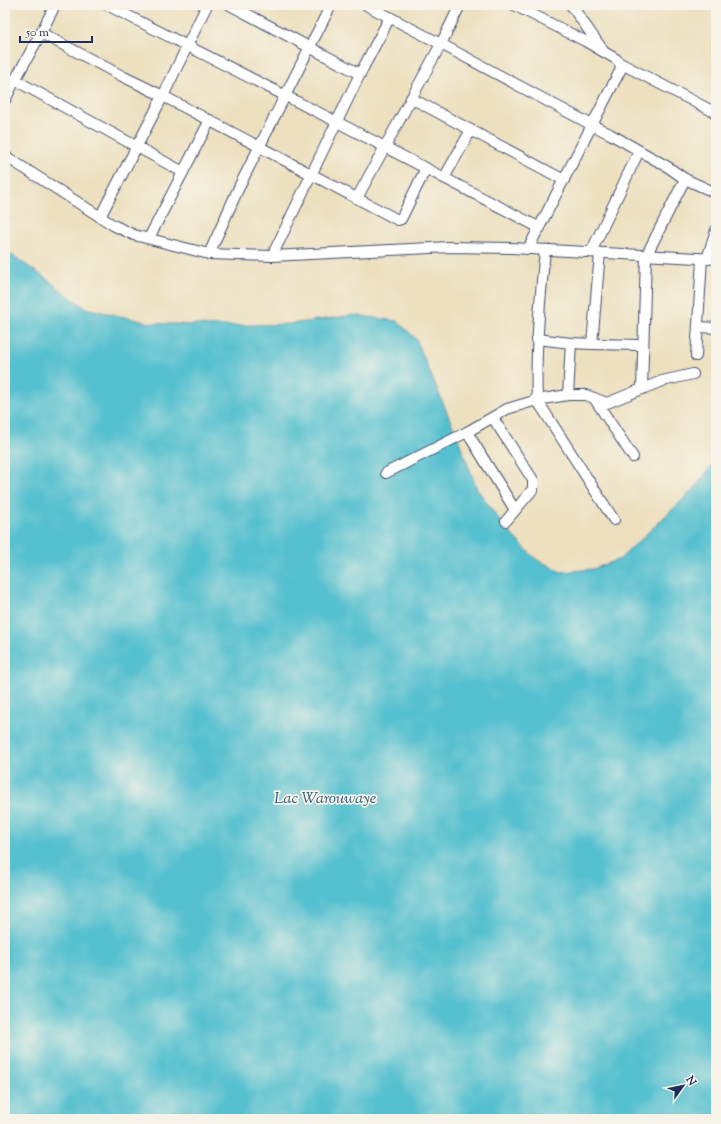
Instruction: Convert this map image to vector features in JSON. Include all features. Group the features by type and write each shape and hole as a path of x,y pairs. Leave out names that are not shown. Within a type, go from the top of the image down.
{"street":[{"path":"5,100 55,5"},
{"path":"107,5 337,122 540,228"},
{"path":"100,217 163,96 208,5"},
{"path":"230,5 360,74"},
{"path":"209,254 240,185 331,5"},
{"path":"366,5 610,134 668,167 685,179 716,193"},
{"path":"357,198 441,44 460,5"},
{"path":"514,5 716,113"},
{"path":"571,5 605,53"},
{"path":"272,256 360,74 390,17"},
{"path":"41,33 210,120 398,220 401,218 426,168"},
{"path":"528,249 621,69 620,63"},
{"path":"16,80 183,172"},
{"path":"411,98 564,180"},
{"path":"149,238 210,120"},
{"path":"444,178 471,130"},
{"path":"592,344 595,253 639,151"},
{"path":"5,156 113,225 134,234 209,254 272,256 450,247 625,253 646,256 708,259"},
{"path":"642,389 646,256 685,179"},
{"path":"696,356 708,259 716,230"},
{"path":"545,250 537,339 537,400 614,520"},
{"path":"699,327 716,328"},
{"path":"537,339 571,343 643,345"},
{"path":"568,395 571,343"},
{"path":"386,473 467,432 507,409 537,400 568,395 586,395 607,403 662,381 693,374"},
{"path":"594,398 633,457"},
{"path":"493,418 533,480 533,489 506,522"},
{"path":"467,432 515,510"}],"water":[{"name":"Lac Warouwaye","path":"5,250 85,308 151,323 219,326 290,324 354,315 397,321 416,339 459,441 477,489 505,528 536,559 561,572 593,569 620,559 694,489 716,460 716,1119 5,1119"}]}
